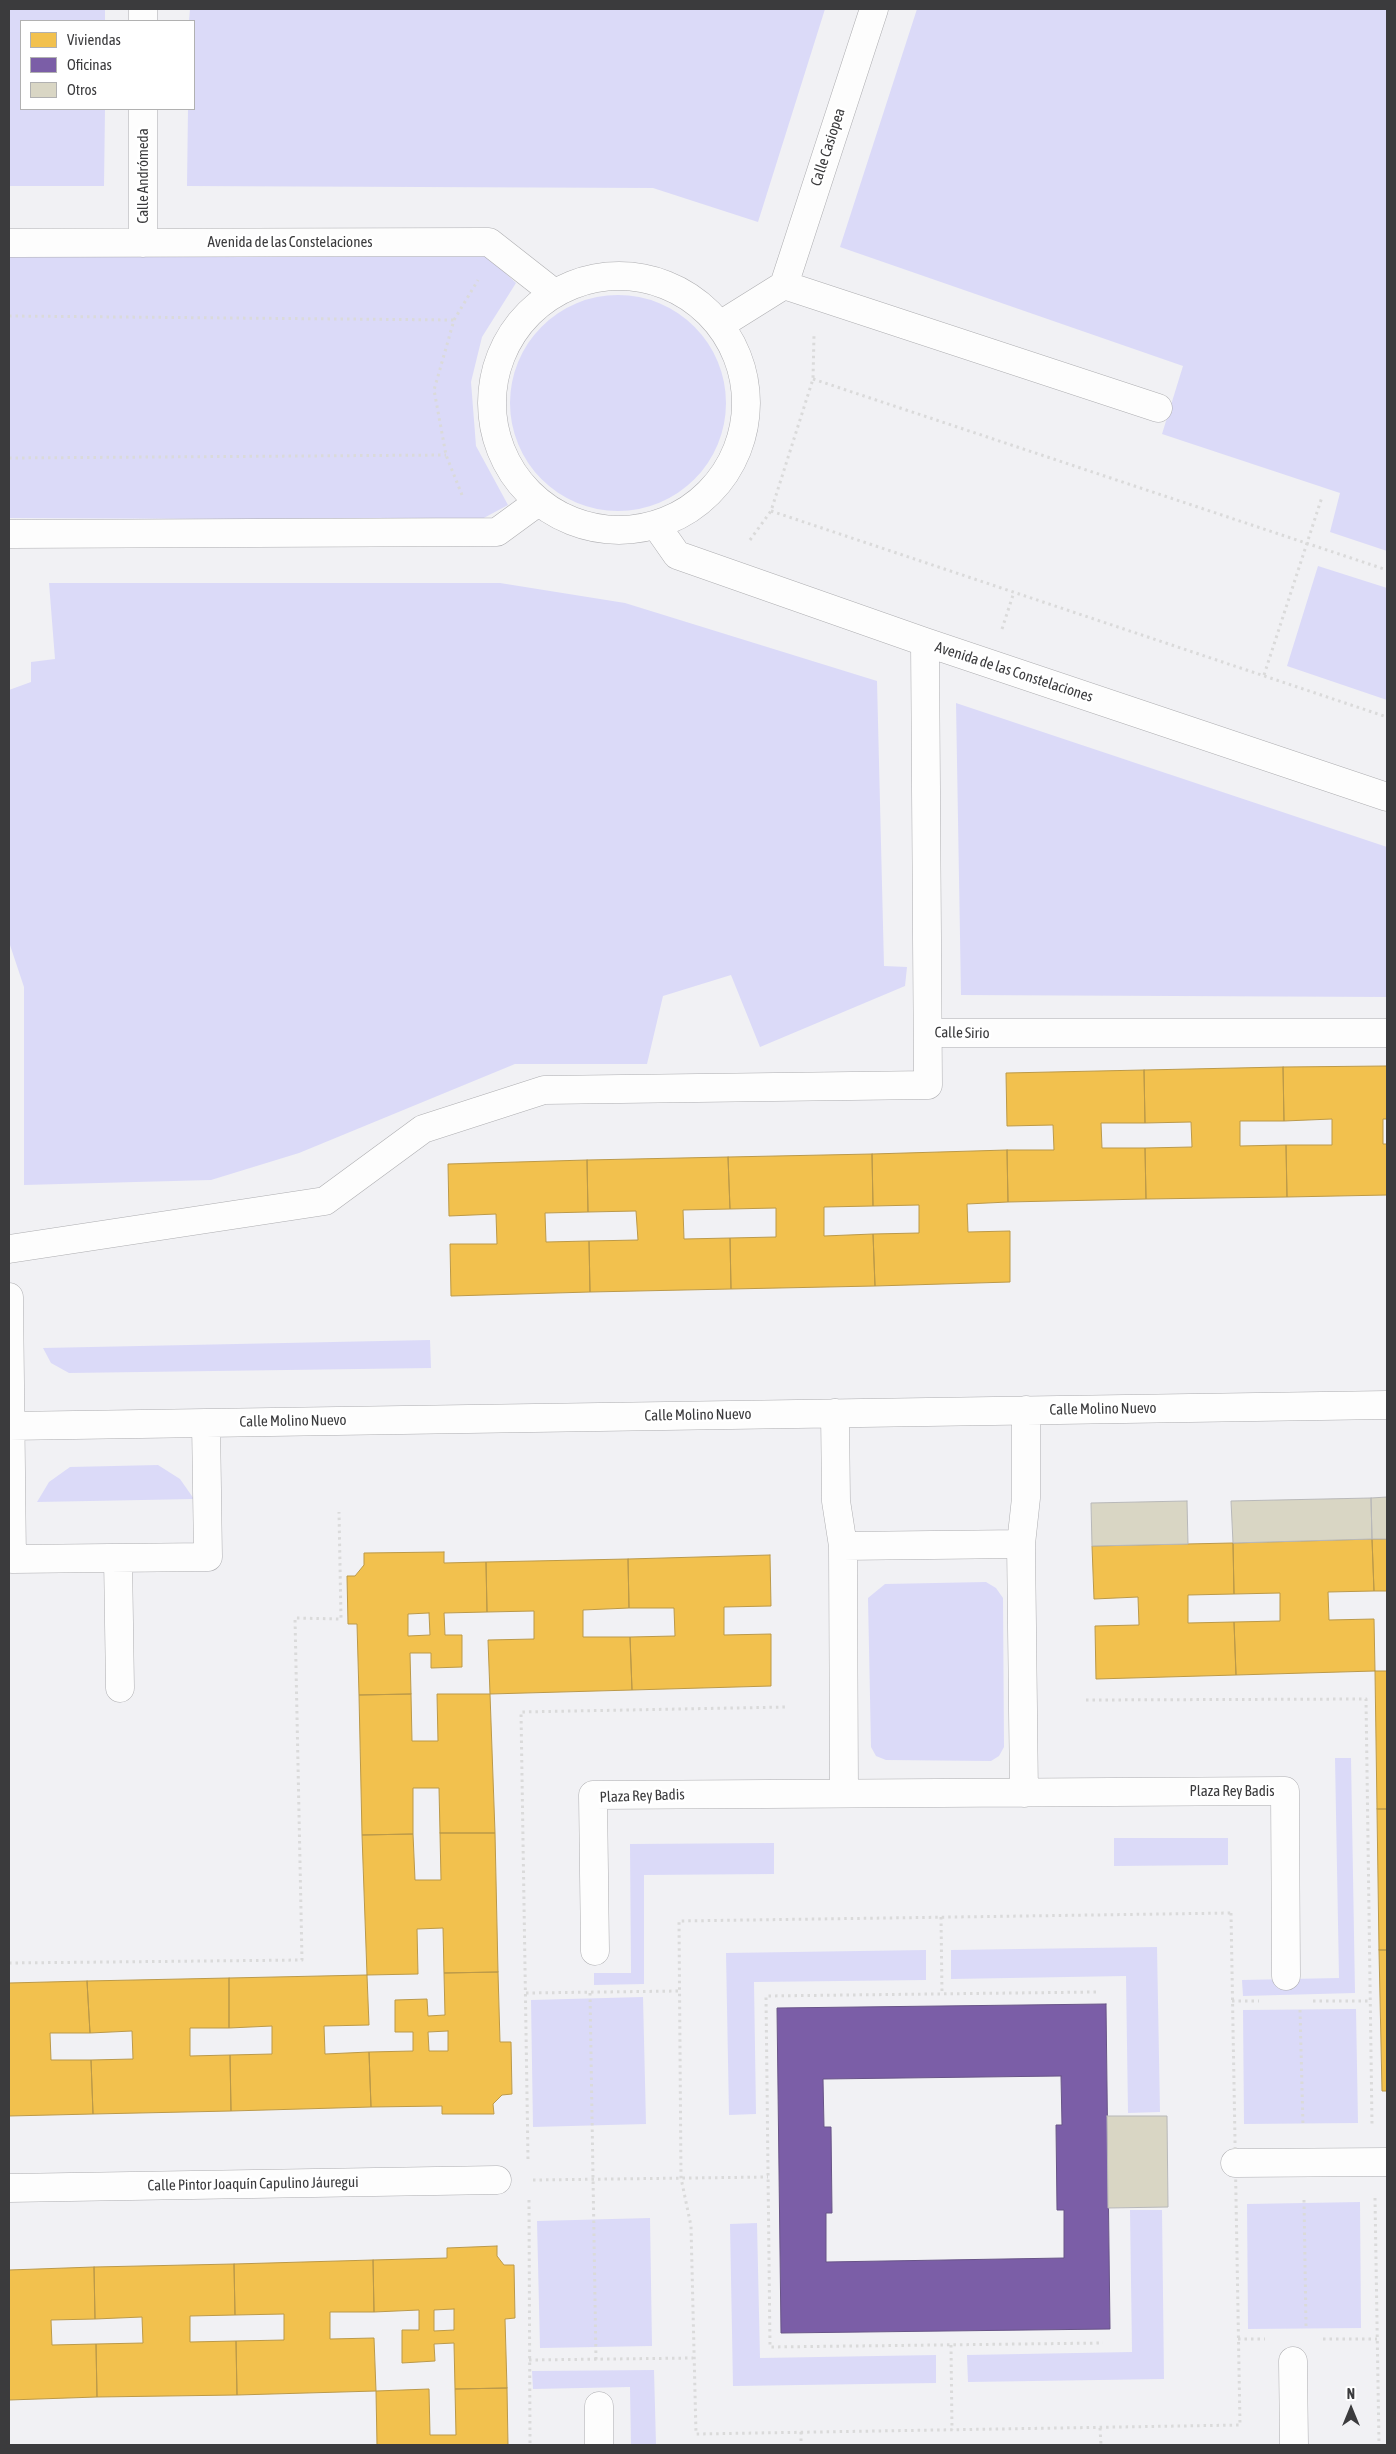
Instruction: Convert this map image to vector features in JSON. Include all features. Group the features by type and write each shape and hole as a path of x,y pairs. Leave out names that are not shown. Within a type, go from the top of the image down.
{"street":[{"name":"Calle Casiopea","path":"784,285 874,9"},
{"name":"Calle Andrómeda","path":"143,110 143,243"},
{"name":"Avenida de las Constelaciones","path":"9,243 489,242 554,293"},
{"path":"625,275 661,283 694,299 720,325 740,361 746,401 741,442 722,478 692,507 656,525 614,530 606,529 574,522 538,502 511,472 494,434 491,393 501,353 523,318 554,293 589,279 625,275"},
{"path":"720,325 784,285 1158,408"},
{"path":"9,534 497,532 538,502"},
{"name":"Avenida de las Constelaciones","path":"656,525 676,555 925,642 1387,797"},
{"name":"Calle Sirio","path":"925,642 928,1033 1387,1032"},
{"path":"9,1249 325,1201 423,1129 544,1090 928,1085 928,1033"},
{"path":"9,1297 12,1559 208,1557 206,1423"},
{"name":"Calle Molino Nuevo","path":"10,1426 1387,1405"},
{"path":"1024,1792 1021,1544 1026,1498 1026,1410"},
{"path":"835,1413 836,1501 843,1546 844,1793"},
{"path":"843,1546 1021,1544"},
{"path":"118,1558 120,1688"},
{"name":"Plaza Rey Badis","path":"595,1951 593,1795 1285,1791 1286,1976"},
{"path":"1235,2163 1387,2162"},
{"name":"Calle Pintor Joaquín Capulino Jáuregui","path":"9,2188 497,2180"},
{"path":"1293,2361 1294,2445"},
{"path":"598,2406 599,2445"}],"path":[{"path":"464,501 446,455 434,390 454,320 479,278"},
{"path":"9,316 454,320"},
{"path":"748,542 772,510 813,380 814,331"},
{"path":"813,380 1387,570"},
{"path":"9,458 446,455"},
{"path":"1264,675 1322,497"},
{"path":"772,510 1387,717"},
{"path":"1000,636 1014,592"},
{"path":"9,1963 302,1960 295,1618 341,1618 339,1512"},
{"path":"1231,1913 1240,2425 696,2434 691,2226 681,2178 680,1991 679,1921 1231,1913"},
{"path":"941,1917 942,1994"},
{"path":"526,1994 680,1991"},
{"path":"1096,1992 766,1996 770,2347 1103,2343"},
{"path":"590,1993 596,2360"},
{"path":"1300,2002 1303,2134"},
{"path":"497,2180 768,2177"},
{"path":"529,2180 530,2445"},
{"path":"1304,2192 1306,2329"},
{"path":"1375,2192 1379,2445"},
{"path":"951,2345 952,2430"},
{"path":"529,2360 693,2358"},
{"path":"1100,2428 1101,2445"},
{"path":"801,2432 801,2445"}],"shaded area":[{"path":"9,9 105,9 105,20 20,20 20,110 105,110 104,186 9,186"},
{"path":"190,9 825,9 758,222 653,188 187,186 188,110 195,110 195,20 189,20"},
{"path":"917,9 1387,9 1387,551 1330,532 1340,493 1162,434 1183,366 840,247"},
{"path":"484,253 516,283 482,337 471,382 476,446 508,505 480,520 9,518 9,256"},
{"path":"618,295 649,300 669,308 694,327 713,352 721,372 726,403 721,434 713,454 694,479 669,498 649,506 618,511 587,506 567,498 542,479 523,454 515,434 510,403 515,372 523,352 542,327 567,308 587,300"},
{"path":"1318,566 1387,588 1387,700 1287,666"},
{"path":"49,583 500,583 625,603 877,681 884,966 907,967 905,986 760,1047 731,975 663,996 647,1064 515,1064 299,1153 211,1180 24,1185 24,987 9,942 9,690 31,682 31,662 55,659"},
{"path":"956,703 1387,847 1387,997 961,995"},
{"path":"430,1340 431,1368 69,1373 51,1363 43,1348"},
{"path":"158,1465 180,1479 194,1499 37,1502 49,1482 70,1467"},
{"path":"986,1582 996,1588 1003,1598 1004,1747 999,1756 991,1761 886,1760 876,1756 871,1747 868,1598 885,1584"},
{"path":"1335,1758 1351,1758 1355,1993 1243,1996 1242,1980 1339,1978"},
{"path":"1114,1838 1228,1838 1228,1865 1114,1866"},
{"path":"774,1843 774,1874 644,1875 644,1984 594,1985 594,1973 631,1973 630,1844"},
{"path":"1157,1947 1160,2112 1128,2113 1126,1976 951,1979 951,1950"},
{"path":"926,1950 926,1980 754,1982 756,2114 729,2115 726,1953"},
{"path":"643,1997 646,2124 533,2127 531,2000"},
{"path":"1356,2009 1358,2123 1244,2124 1243,2010"},
{"path":"1360,2202 1361,2328 1248,2329 1247,2204"},
{"path":"1130,2210 1162,2210 1164,2379 968,2382 967,2355 1132,2352"},
{"path":"650,2218 652,2346 540,2348 537,2221"},
{"path":"757,2223 760,2358 936,2355 936,2383 733,2386 730,2224"},
{"path":"654,2370 656,2445 631,2445 630,2387 533,2389 532,2371"}],"building: Viviendas":[{"path":"1387,1066 1387,1119 1383,1119 1383,1144 1387,1144 1387,1195 1287,1197 1286,1145 1332,1145 1332,1119 1284,1121 1283,1067"},
{"path":"1283,1067 1284,1121 1240,1121 1240,1146 1286,1145 1287,1197 1146,1199 1145,1148 1192,1147 1191,1122 1145,1123 1144,1070"},
{"path":"1144,1070 1145,1123 1101,1123 1102,1148 1145,1148 1146,1199 1008,1202 1007,1150 1054,1150 1053,1125 1007,1126 1006,1073"},
{"path":"1007,1150 1008,1202 967,1204 968,1232 1010,1231 1010,1282 875,1286 873,1234 919,1233 919,1205 873,1206 872,1154"},
{"path":"872,1154 873,1206 824,1207 824,1236 873,1234 875,1286 731,1289 730,1238 776,1237 776,1208 730,1209 728,1157"},
{"path":"728,1157 730,1209 683,1210 684,1239 730,1238 731,1289 590,1292 589,1241 638,1240 636,1211 588,1212 587,1160"},
{"path":"587,1160 588,1212 545,1213 546,1242 589,1241 590,1292 451,1296 450,1244 497,1244 496,1214 449,1216 448,1164"},
{"path":"1372,1539 1387,1539 1387,1591 1374,1591"},
{"path":"1372,1539 1374,1591 1328,1592 1329,1620 1374,1619 1375,1671 1236,1675 1234,1622 1280,1621 1280,1593 1234,1594 1233,1543"},
{"path":"1233,1543 1234,1594 1188,1595 1188,1623 1234,1622 1236,1675 1096,1679 1095,1626 1139,1625 1138,1597 1094,1599 1092,1546"},
{"path":"444,1552 444,1563 486,1562 487,1612 444,1613 445,1635 462,1635 462,1667 431,1668 431,1653 410,1653 411,1694 359,1695 357,1624 348,1624 347,1576 355,1576 364,1565 364,1553","holes":["429,1613 430,1635 408,1636 408,1614"]},
{"path":"770,1555 771,1606 724,1607 724,1635 771,1634 771,1686 632,1690 630,1637 675,1636 674,1608 629,1608 628,1559"},
{"path":"628,1559 629,1608 583,1610 583,1637 630,1637 632,1690 490,1694 488,1640 534,1639 534,1611 487,1612 486,1562"},
{"path":"1375,1671 1387,1671 1387,1809 1377,1809"},
{"path":"411,1694 412,1741 438,1741 437,1694 490,1694 495,1833 440,1833 439,1788 413,1788 413,1834 362,1835 359,1695"},
{"path":"1377,1809 1387,1809 1387,1950 1379,1950"},
{"path":"440,1833 495,1833 498,1972 444,1973 443,1928 417,1929 418,1974 367,1975 362,1835 413,1834 415,1880 441,1880"},
{"path":"1379,1950 1387,1950 1387,2091 1382,2091"},
{"path":"498,1972 500,2042 511,2042 512,2094 502,2095 493,2104 494,2114 442,2114 442,2106 371,2107 369,2052 413,2051 413,2032 395,2032 395,2000 427,1999 428,2016 445,2015 444,1973","holes":["448,2031 448,2051 429,2051 428,2032"]},
{"path":"367,1975 369,2025 324,2026 325,2054 369,2052 371,2107 231,2111 230,2055 272,2054 272,2026 229,2028 229,1978"},
{"path":"229,1978 229,2028 190,2028 190,2056 230,2055 231,2111 93,2114 91,2060 133,2059 132,2031 90,2033 87,1981"},
{"path":"87,1981 90,2033 50,2033 51,2060 91,2060 93,2114 9,2116 9,1983"},
{"path":"497,2246 497,2256 504,2265 514,2265 515,2318 505,2319 507,2388 455,2389 454,2343 434,2344 435,2361 402,2363 402,2330 419,2330 419,2310 374,2312 373,2260 447,2258 447,2248","holes":["454,2309 454,2330 434,2331 434,2310"]},
{"path":"373,2260 374,2312 330,2312 330,2339 374,2338 376,2391 237,2395 236,2341 284,2340 284,2314 235,2315 234,2264"},
{"path":"234,2264 235,2315 190,2316 190,2342 236,2341 237,2395 97,2397 96,2344 143,2343 142,2317 95,2319 94,2267"},
{"path":"94,2267 95,2319 51,2320 52,2345 96,2344 97,2397 9,2400 9,2270"},
{"path":"507,2388 508,2445 377,2445 376,2391 429,2389 430,2435 456,2435 455,2389"}],"building: Oficinas":[{"path":"1106,2004 1110,2329 781,2333 777,2008","holes":["1061,2076 1062,2125 1056,2125 1057,2210 1064,2210 1064,2258 826,2262 826,2213 832,2213 831,2127 824,2127 823,2079"]}],"building: Otros":[{"path":"1387,1497 1387,1539 1372,1539 1371,1498"},
{"path":"1371,1498 1372,1539 1233,1543 1231,1501"},
{"path":"1187,1501 1188,1544 1092,1546 1091,1503"},
{"path":"1107,2116 1167,2116 1168,2207 1108,2208"}]}
